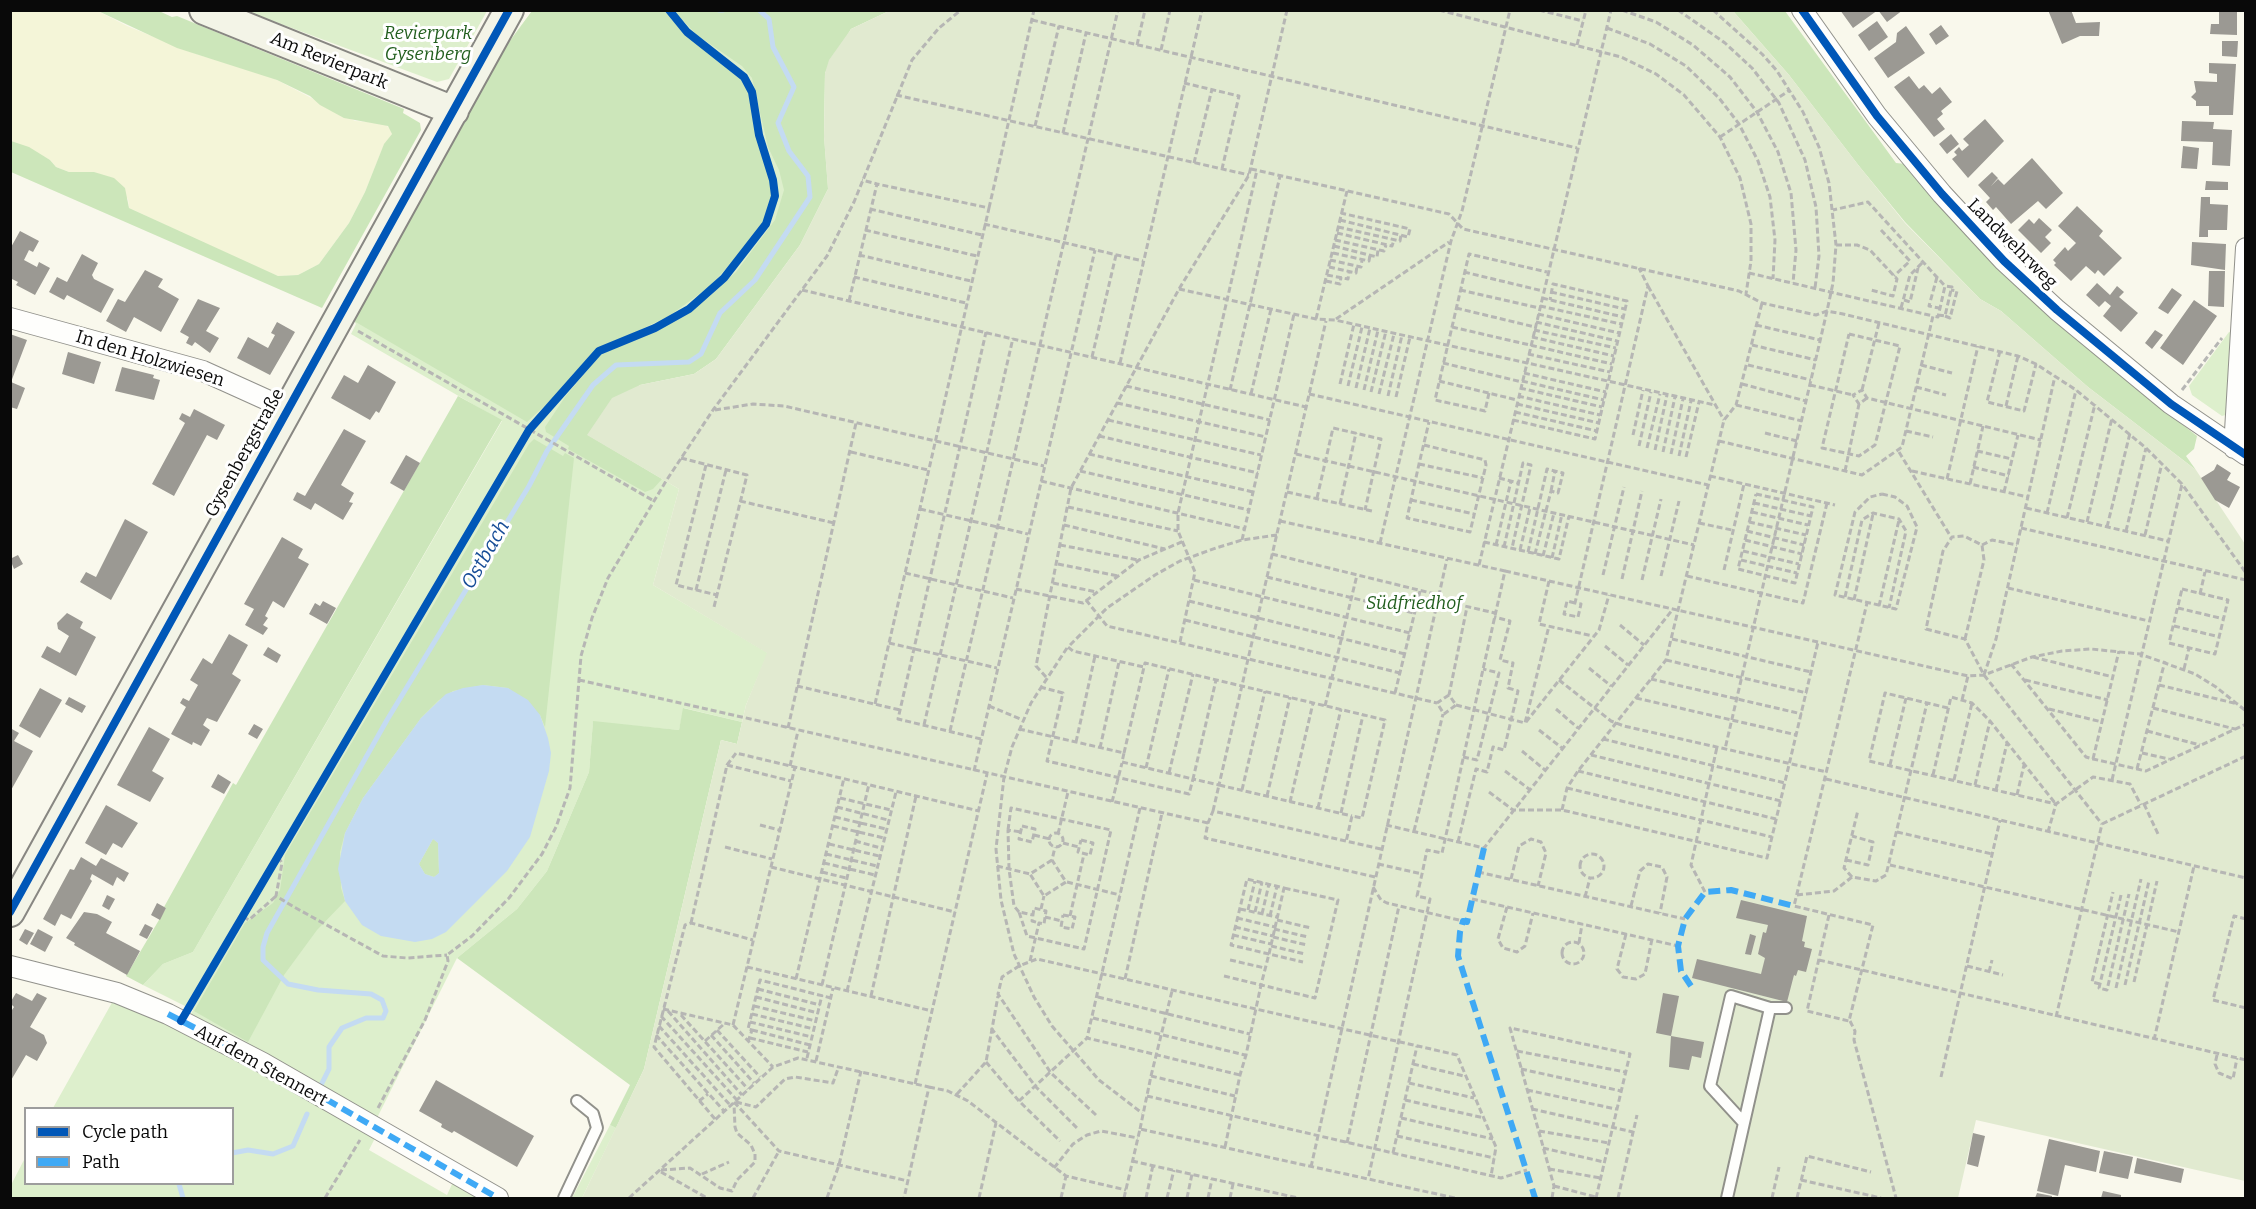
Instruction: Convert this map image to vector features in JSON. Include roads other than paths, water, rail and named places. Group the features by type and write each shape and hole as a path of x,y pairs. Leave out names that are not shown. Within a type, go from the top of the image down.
{"street":[{"name":"Am Revierpark","path":"204,10 454,111"},
{"name":"Gysenbergstraße","path":"10,912 509,10"},
{"name":"Landwehrweg","path":"1802,10 1877,116 1957,211 2004,261 2057,310 2171,404 2240,452"},
{"path":"2240,452 2241,323 2246,248"},
{"name":"In den Holzwiesen","path":"10,318 203,371 287,409"},
{"name":"Auf dem Stennert","path":"10,966 100,988 151,1006 263,1063 369,1126 498,1198"}],"lane":[{"path":"1744,1123 1710,1086 1731,996 1770,1008 1786,1008"},
{"path":"1726,1198 1770,1008"},
{"path":"564,1198 597,1128 593,1114 576,1101"}],"water":[{"path":"483,685 508,688 528,700 540,715 551,753 549,771 530,837 507,871 446,932 432,939 415,942 381,936 362,925 345,901 338,869 345,833 363,798 421,718 446,694 463,688","holes":["433,839 438,843 439,873 434,877 425,874 419,864"]}],"waterway":[{"name":"Ostbach","path":"321,1085 329,1069 329,1047 342,1028 366,1018 383,1018 386,1011 382,1000 371,994 318,990 288,984 263,960 263,947 267,933 387,720 529,486 547,451 593,385 616,365 689,362 701,354 720,313 755,280 810,197 808,176 789,151 778,123 794,87 773,47 769,19 759,10"},
{"name":"Ostbach","path":"234,1153 248,1150 273,1154 293,1146 307,1114"},
{"name":"Ostbach","path":"179,1185 183,1198"}],"park label":[{"name":"Revierpark Gysenberg","path":"428,44"},
{"name":"Südfriedhof","path":"1414,604"}]}
